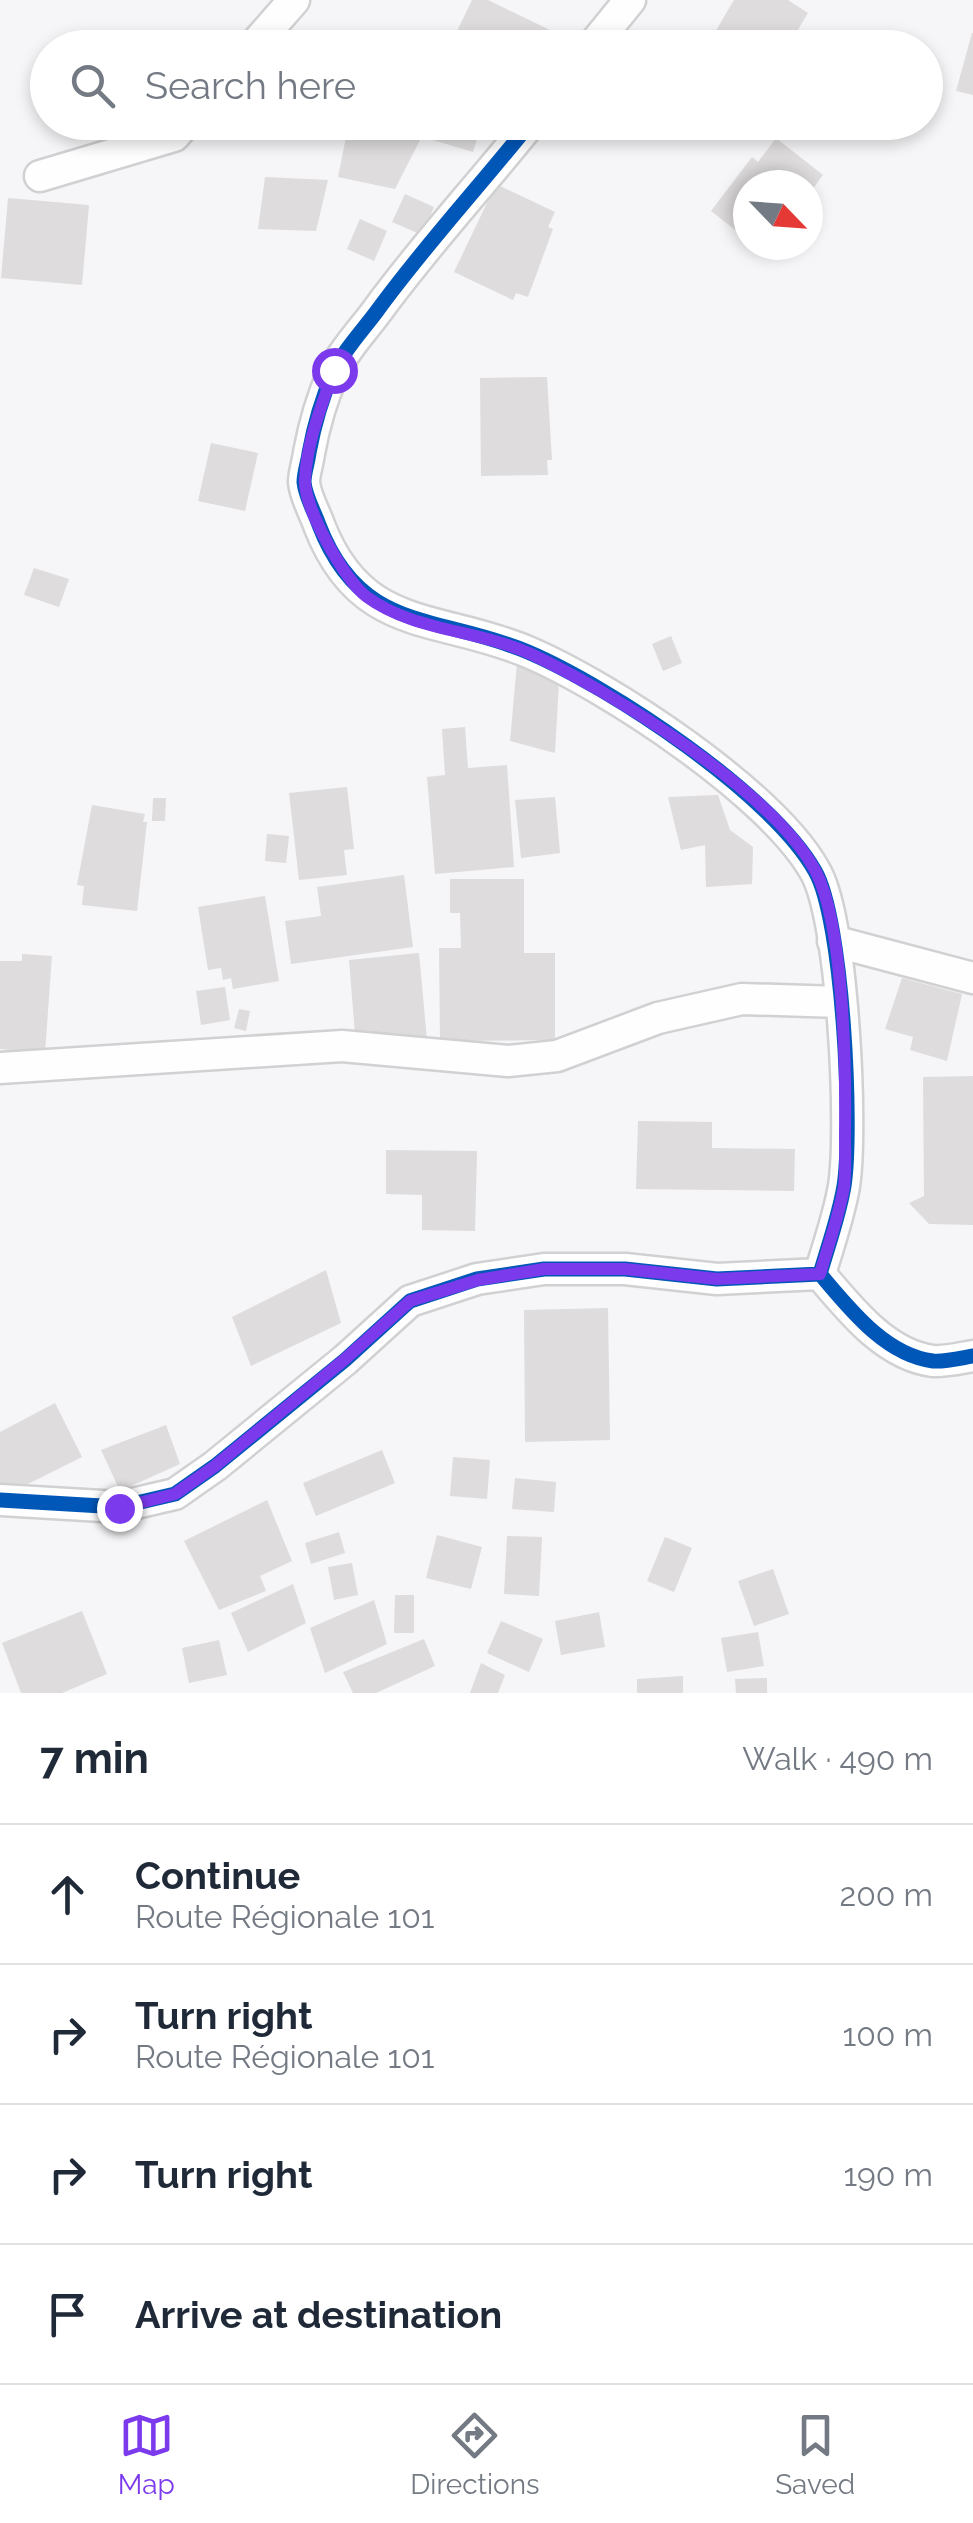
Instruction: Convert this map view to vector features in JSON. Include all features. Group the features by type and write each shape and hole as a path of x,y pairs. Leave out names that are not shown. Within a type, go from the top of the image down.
{"street":[{"path":"268,30 294,0"},
{"path":"606,30 630,0"},
{"path":"40,176 161,140"},
{"path":"516,140 422,249 334,370 314,430 304,484 324,538 346,577 368,598 403,615 526,652 587,683 685,746 738,786 782,828 815,871 830,908 846,1107 844,1186 820,1274"},
{"path":"834,940 973,978"},
{"path":"0,1068 342,1046 508,1062 557,1056 658,1018 742,999 840,1002"},
{"path":"0,1500 119,1508 175,1494 244,1443 410,1301 478,1280 544,1269 625,1269 717,1279 820,1274"},
{"path":"820,1274 867,1328 900,1348 933,1361 973,1356"}],"building":[{"path":"472,0 488,0 550,30 458,30"},
{"path":"734,0 788,0 808,13 798,30 716,30"},
{"path":"973,33 973,95 956,91"},
{"path":"345,140 420,140 395,189 338,177"},
{"path":"433,140 477,140 473,152"},
{"path":"779,140 817,170 742,170 752,157 758,162"},
{"path":"265,177 328,180 316,231 258,229"},
{"path":"733,182 733,228 711,211"},
{"path":"496,184 555,212 548,227 553,229 528,297 516,293 513,300 454,272"},
{"path":"405,194 434,207 422,235 392,222"},
{"path":"8,198 89,205 82,285 1,278"},
{"path":"360,219 387,231 374,261 347,249"},
{"path":"547,377 552,460 547,460 548,475 481,476 480,378"},
{"path":"211,443 258,453 245,511 198,501"},
{"path":"34,568 69,579 59,607 24,595"},
{"path":"671,636 682,663 663,671 652,644"},
{"path":"517,663 559,681 555,753 510,741"},
{"path":"465,727 468,768 507,765 514,867 435,874 427,777 445,775 442,729"},
{"path":"347,787 354,849 344,850 347,875 299,880 289,793"},
{"path":"718,795 730,830 753,847 752,884 706,887 705,845 681,850 668,797"},
{"path":"555,797 560,853 521,858 515,800"},
{"path":"153,798 166,798 165,821 152,821"},
{"path":"92,805 145,814 137,911 82,905 84,886 77,885"},
{"path":"267,834 289,836 286,863 265,861"},
{"path":"404,875 413,947 291,964 285,921 321,916 317,887"},
{"path":"450,879 524,879 524,953 555,953 555,1040 440,1041 439,948 461,948 460,913 450,913"},
{"path":"265,896 279,981 233,989 231,978 223,980 221,968 208,970 198,907"},
{"path":"419,953 427,1040 356,1046 349,960"},
{"path":"22,954 52,956 45,1053 0,1049 0,961 22,961"},
{"path":"902,978 962,994 947,1061 910,1050 913,1037 885,1029"},
{"path":"225,987 230,1020 201,1025 196,991"},
{"path":"239,1009 250,1011 246,1031 234,1028"},
{"path":"973,1076 973,1225 929,1224 909,1203 924,1196 923,1077"},
{"path":"638,1121 712,1122 712,1148 795,1149 794,1191 636,1189"},
{"path":"386,1150 477,1151 475,1231 422,1230 422,1195 386,1194"},
{"path":"326,1270 341,1323 251,1366 232,1317"},
{"path":"608,1308 610,1440 525,1442 524,1310"},
{"path":"55,1403 82,1457 0,1498 0,1432"},
{"path":"166,1425 180,1464 120,1491 101,1450"},
{"path":"382,1450 395,1483 316,1516 303,1483"},
{"path":"453,1457 490,1460 487,1499 450,1496"},
{"path":"515,1478 556,1482 554,1512 512,1509"},
{"path":"267,1500 292,1561 260,1576 266,1591 219,1610 184,1541"},
{"path":"339,1532 345,1553 311,1564 305,1543"},
{"path":"437,1535 482,1547 471,1589 426,1578"},
{"path":"507,1536 542,1537 539,1596 504,1594"},
{"path":"665,1537 692,1548 674,1592 647,1581"},
{"path":"352,1563 358,1595 334,1600 328,1567"},
{"path":"773,1569 789,1614 754,1626 738,1581"},
{"path":"293,1584 306,1623 248,1652 231,1613"},
{"path":"395,1595 414,1595 414,1633 394,1633"},
{"path":"374,1600 387,1644 325,1673 310,1628"},
{"path":"82,1611 107,1674 62,1693 21,1693 2,1643"},
{"path":"599,1612 605,1647 561,1655 555,1621"},
{"path":"501,1621 543,1639 529,1672 487,1653"},
{"path":"758,1632 764,1666 727,1672 721,1638"},
{"path":"424,1639 435,1666 376,1693 353,1693 343,1672"},
{"path":"219,1640 227,1675 189,1683 182,1648"},
{"path":"481,1663 505,1675 498,1693 470,1693"},
{"path":"683,1676 683,1693 637,1693 637,1679"},
{"path":"767,1678 767,1693 736,1693 735,1679"}],"cycle path":[{"path":"516,140 414,263 337,365 311,443 304,479 308,499 336,560 357,585 380,603 433,624 528,652 601,690 644,716 727,777 794,841 815,871 825,896 839,976 846,1074 844,1186 820,1274 869,1328 899,1350 933,1361 973,1356"},
{"path":"0,1500 119,1507 175,1494 345,1360 410,1301 477,1279 544,1269 625,1269 717,1279 820,1274"}],"route":[{"path":"119,1508 175,1494 215,1466 410,1301 478,1280 544,1269 625,1269 717,1279 820,1274 844,1186 846,1107 840,1002 830,908 815,871 782,828 738,786 685,746 587,683 526,652 403,615 368,598 346,577 324,538 304,484 314,430 334,370"}]}
